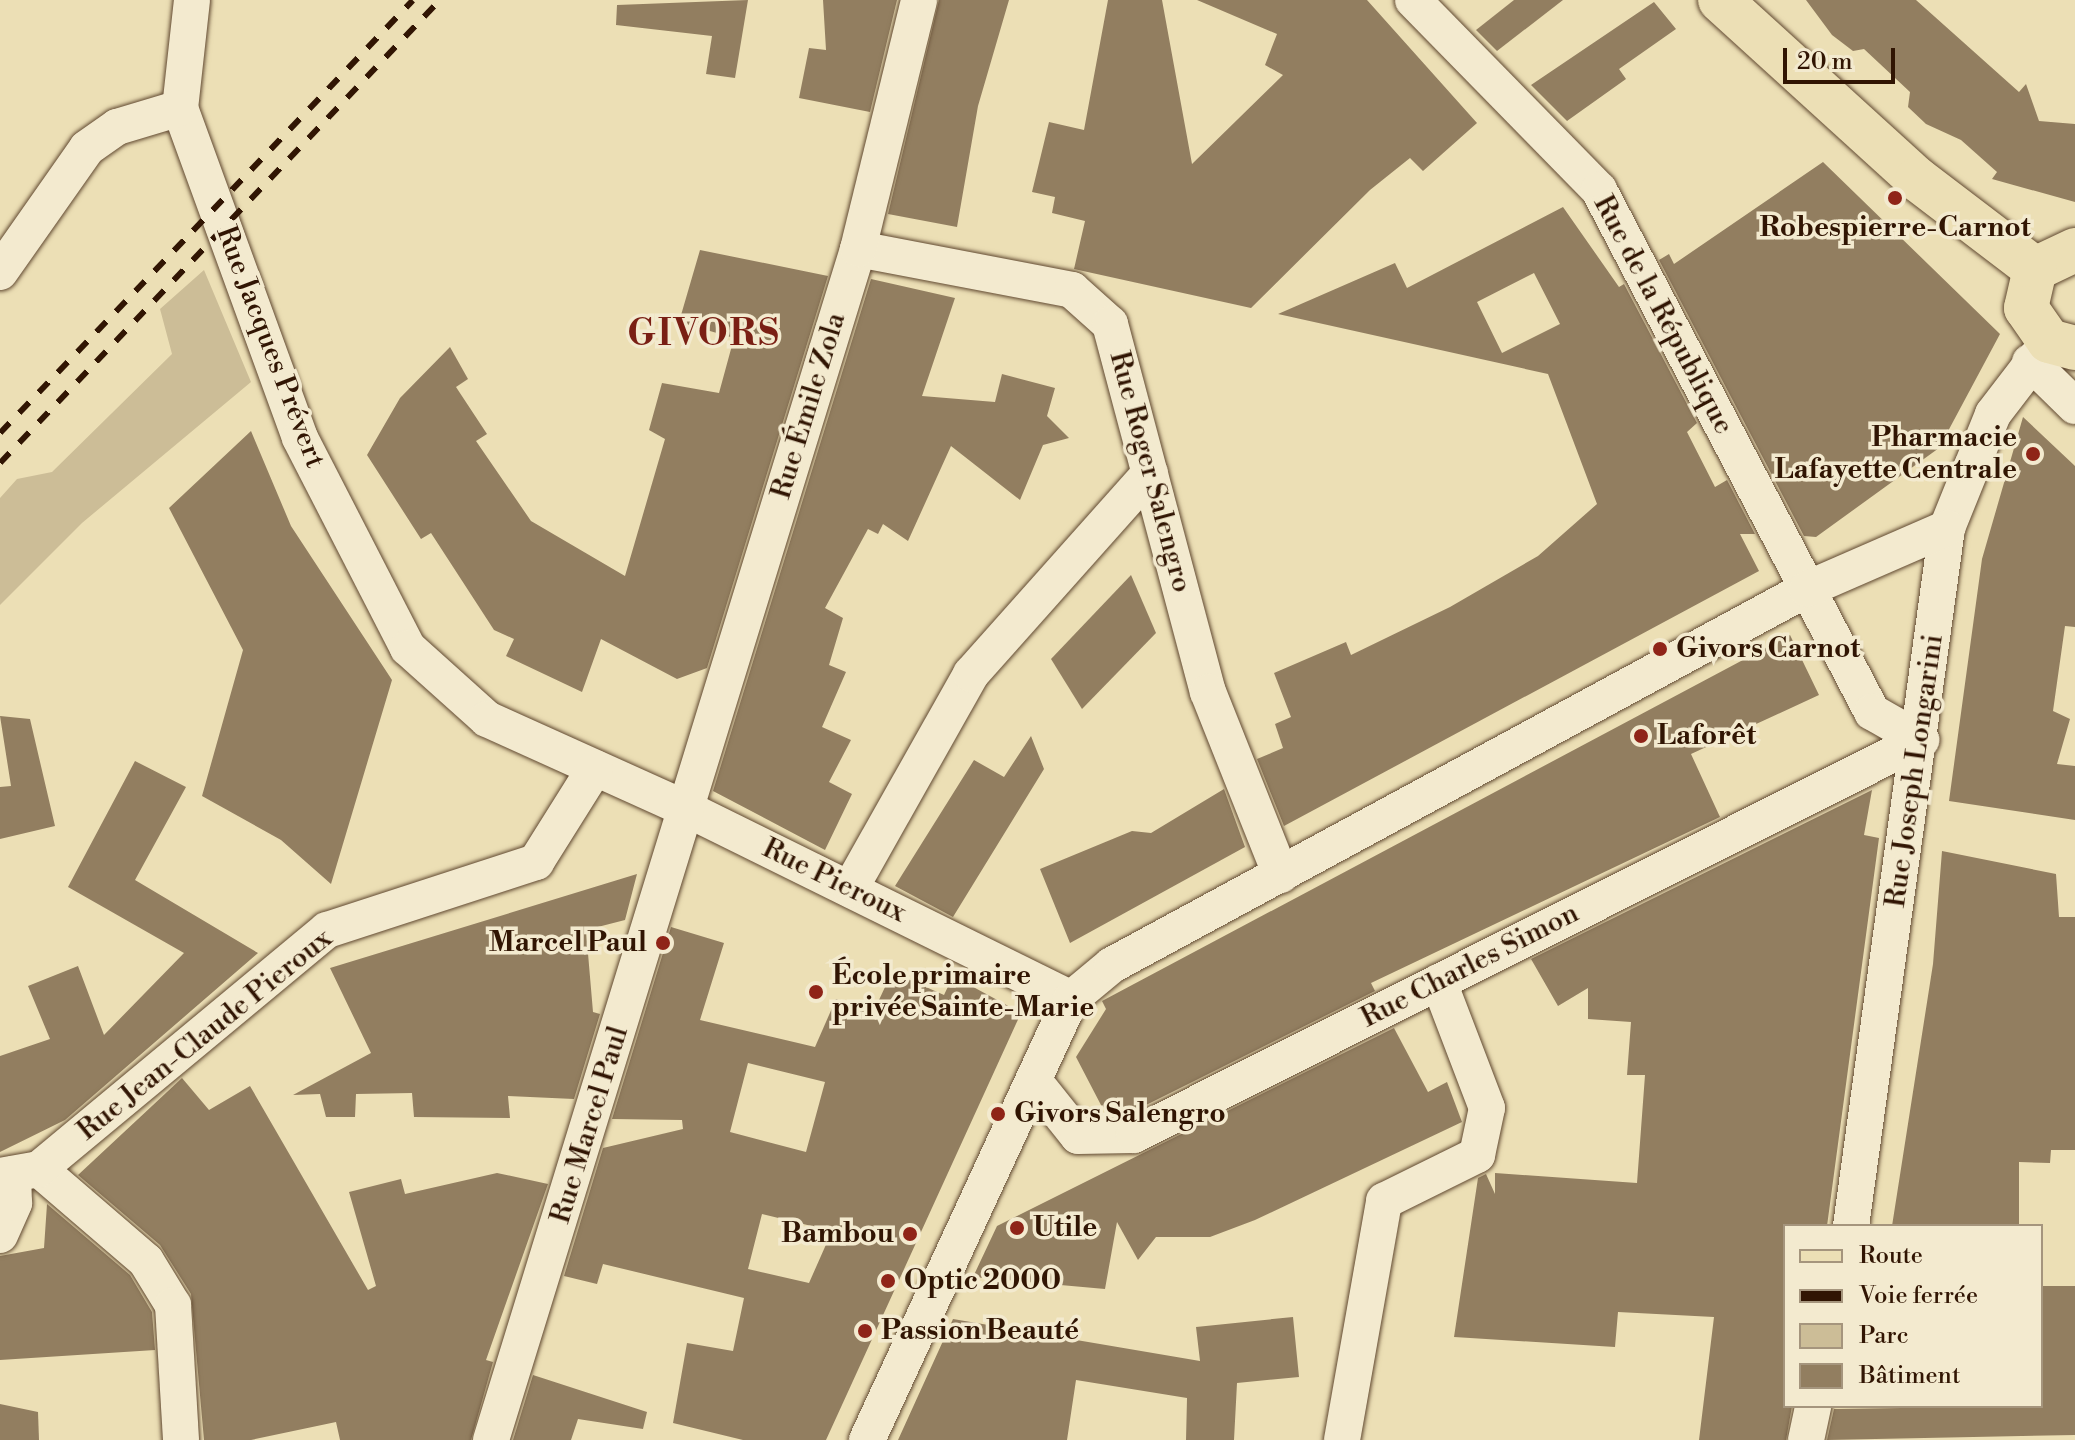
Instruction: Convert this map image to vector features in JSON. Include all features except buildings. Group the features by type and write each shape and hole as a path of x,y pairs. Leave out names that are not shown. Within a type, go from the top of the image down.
{"main road":[{"path":"1720,0 1917,179 2035,269"},
{"path":"2035,269 2075,250"},
{"path":"2035,269 2026,308 2051,350"}],"street":[{"name":"Rue Jacques Prévert","path":"192,0 180,108 300,438 408,648 487,719 595,768"},
{"name":"Rue Émile Zola","path":"689,810 858,249 919,0"},
{"name":"Rue de la République","path":"1413,0 1599,190 1872,712 1921,740"},
{"path":"0,272 87,148 117,127 180,108"},
{"name":"Rue Roger Salengro","path":"858,249 1087,297 1110,324 1208,692 1281,875"},
{"path":"2051,350 2075,406"},
{"name":"Rue Joseph Longarini","path":"1851,1224 1921,740 1947,528 1993,414 2051,350"},
{"path":"850,889 971,674 1150,473"},
{"path":"867,1440 1071,999 1112,965 1807,589 1947,528"},
{"name":"Rue Charles Simon","path":"1034,1081 1078,1136 1134,1135 1921,740"},
{"name":"Rue Pieroux","path":"595,768 689,810 1071,999"},
{"name":"Rue Jean-Claude Pieroux","path":"17,1173 327,930 536,862 595,768"},
{"name":"Rue Marcel Paul","path":"491,1440 689,810"},
{"path":"1342,1440 1384,1201 1477,1155 1487,1108 1439,982"},
{"path":"0,1235 14,1203 17,1173 146,1261 173,1305 181,1440"},
{"path":"1806,1440 1813,1408"}],"green space":[{"path":"204,270 251,382 82,523 0,605 0,498 17,479 52,472 172,354 160,309"}],"railway":[{"path":"0,433 413,0"},
{"path":"0,463 440,0"}],"place":[{"name":"Robespierre-Carnot","path":"1895,198"},
{"name":"Pharmacie Lafayette Centrale","path":"2033,454"},
{"name":"Givors Carnot","path":"1660,649"},
{"name":"Laforêt","path":"1641,736"},
{"name":"Marcel Paul","path":"663,943"},
{"name":"École primaire privée Sainte-Marie","path":"816,992"},
{"name":"Givors Salengro","path":"998,1114"},
{"name":"Utile","path":"1017,1228"},
{"name":"Bambou","path":"910,1234"},
{"name":"Optic 2000","path":"888,1281"},
{"name":"Passion Beauté","path":"865,1331"}],"district":[{"name":"GIVORS","path":"704,335"}]}
